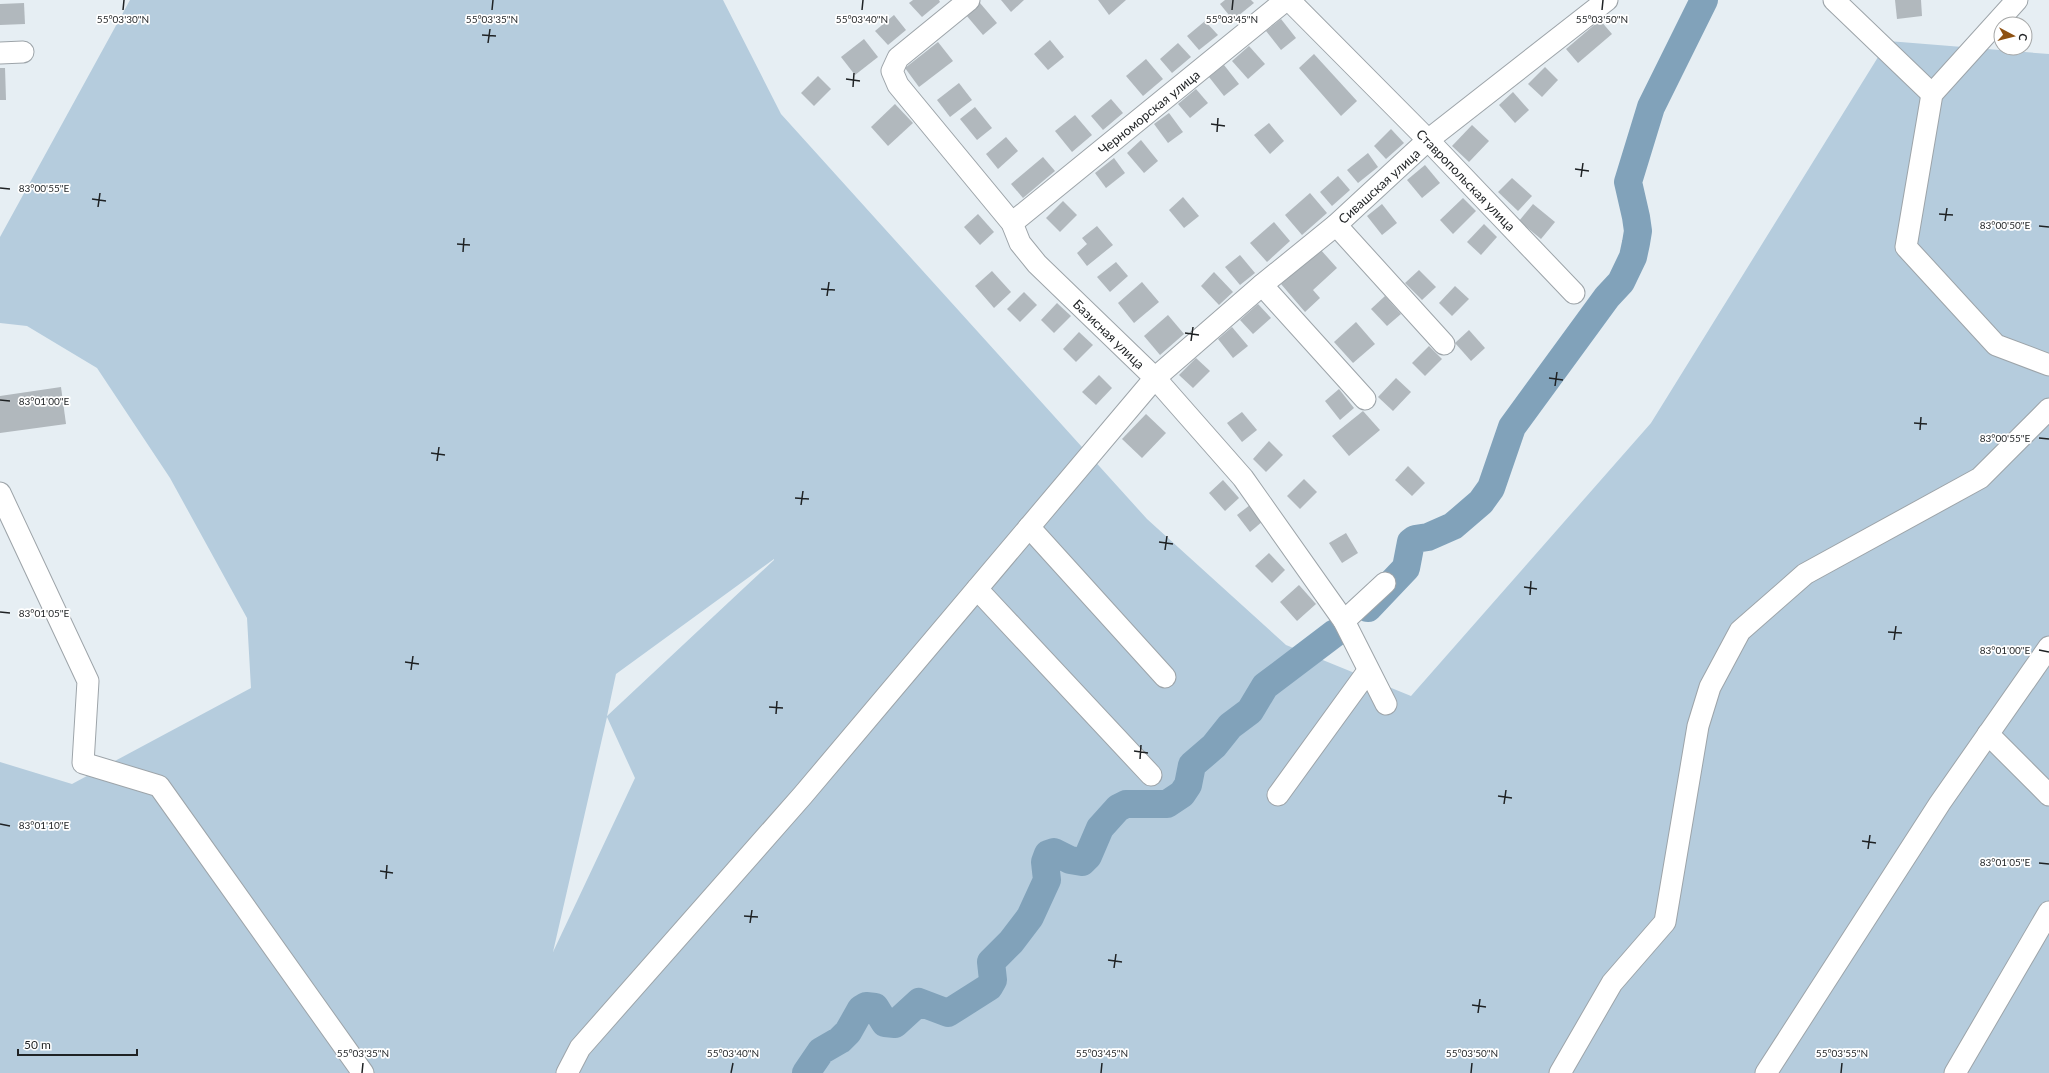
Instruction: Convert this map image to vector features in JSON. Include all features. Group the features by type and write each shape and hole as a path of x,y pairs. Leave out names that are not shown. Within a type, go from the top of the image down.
{"street":[{"name":"Базисная улица","path":"969,0 898,58 892,71 898,85 1012,223 1020,243 1037,264 1155,378 1243,478 1344,621 1386,704"},
{"name":"Ставропольская улица","path":"1288,0 1428,140 1574,293"},
{"name":"Черноморская улица","path":"1012,223 1288,0"},
{"name":"Сивашская улица","path":"567,1073 580,1048 798,801 1155,378 1262,285 1336,225 1428,140 1607,0"},
{"path":"1834,0 1932,94"},
{"path":"2017,0 1932,94 1906,247 1996,345 2049,365"},
{"path":"0,53 23,52"},
{"path":"1336,225 1444,344"},
{"path":"1262,285 1364,399"},
{"path":"1560,1073 1612,983 1665,922 1698,726 1710,687 1740,631 1805,574 1980,478 2049,409"},
{"path":"0,493 88,681 83,763 159,786 363,1073"},
{"path":"1029,527 1165,677"},
{"path":"1344,621 1385,583"},
{"path":"977,589 1151,775"},
{"path":"1766,1073 1940,803 2049,647"},
{"path":"1278,794 1368,671"},
{"path":"1988,734 2049,795"},
{"path":"1955,1073 2049,912"}],"shaded area":[{"path":"130,0 723,0 781,114 1147,519 1286,645 1411,696 1651,423 1888,41 1993,49 1993,56 2033,56 2033,53 2049,54 2049,1073 0,1073 0,762 72,784 251,688 247,618 170,478 97,368 27,326 0,323 0,237","holes":["774,560 607,716 616,674","607,717 635,778 553,952"]}],"building":[{"path":"913,0 939,0 940,2 922,17 909,3"},
{"path":"1001,0 1024,0 1011,12"},
{"path":"1098,0 1126,0 1109,15"},
{"path":"1225,0 1251,0 1254,3 1233,20 1220,4"},
{"path":"1895,0 1921,0 1922,16 1897,19"},
{"path":"24,3 25,24 0,25 0,4"},
{"path":"980,3 997,23 983,35 966,15"},
{"path":"894,15 906,30 888,45 875,31"},
{"path":"1281,19 1296,38 1281,50 1266,31"},
{"path":"1600,20 1612,34 1578,63 1566,49"},
{"path":"1205,21 1218,35 1199,50 1187,36"},
{"path":"864,39 878,57 855,75 841,57"},
{"path":"1050,40 1064,57 1048,70 1034,54"},
{"path":"938,42 953,61 919,87 905,68"},
{"path":"1178,43 1191,57 1172,73 1160,59"},
{"path":"1249,46 1265,64 1248,79 1232,61"},
{"path":"1314,54 1357,101 1341,116 1299,68"},
{"path":"1146,59 1163,79 1143,96 1126,76"},
{"path":"1224,65 1239,84 1224,96 1209,77"},
{"path":"1545,67 1558,80 1542,97 1528,84"},
{"path":"0,68 5,68 6,100 0,100"},
{"path":"818,76 831,89 814,106 801,93"},
{"path":"959,83 972,100 950,117 937,100"},
{"path":"1196,89 1208,103 1190,118 1178,104"},
{"path":"1513,92 1529,110 1515,123 1499,105"},
{"path":"1111,99 1123,113 1103,130 1091,116"},
{"path":"895,104 913,123 888,146 871,127"},
{"path":"975,107 992,128 977,140 960,119"},
{"path":"1169,113 1183,132 1168,143 1154,124"},
{"path":"1075,115 1092,135 1072,152 1055,131"},
{"path":"1269,123 1284,141 1270,154 1254,135"},
{"path":"1472,125 1489,141 1469,162 1452,146"},
{"path":"1391,129 1404,143 1386,159 1374,146"},
{"path":"1006,137 1018,151 998,169 986,154"},
{"path":"1141,140 1158,161 1144,173 1127,153"},
{"path":"1368,153 1378,167 1358,183 1347,170"},
{"path":"1043,157 1055,171 1023,198 1011,184"},
{"path":"1114,158 1125,173 1106,188 1095,173"},
{"path":"1425,165 1440,183 1422,198 1407,180"},
{"path":"1338,176 1350,190 1332,206 1320,192"},
{"path":"1512,178 1532,196 1518,211 1498,192"},
{"path":"1310,193 1327,213 1302,235 1285,215"},
{"path":"1183,197 1199,216 1184,228 1169,210"},
{"path":"1463,198 1476,211 1453,234 1440,220"},
{"path":"1063,201 1077,215 1060,232 1046,218"},
{"path":"1382,204 1397,223 1382,235 1367,216"},
{"path":"1533,204 1555,222 1541,239 1519,221"},
{"path":"978,214 994,232 980,245 964,227"},
{"path":"1274,222 1290,241 1267,262 1250,243"},
{"path":"1484,224 1497,237 1481,255 1467,242"},
{"path":"1097,226 1113,245 1087,266 1077,253 1087,244 1082,238"},
{"path":"1320,249 1337,268 1313,290 1320,298 1305,312 1281,284"},
{"path":"1240,255 1255,273 1240,285 1225,267"},
{"path":"1116,262 1128,276 1110,292 1097,277"},
{"path":"1419,270 1436,287 1422,300 1405,283"},
{"path":"992,271 1011,292 994,308 975,286"},
{"path":"1214,272 1233,292 1219,305 1201,286"},
{"path":"1142,282 1159,302 1134,323 1118,303"},
{"path":"1455,286 1469,299 1452,316 1439,303"},
{"path":"1024,292 1037,305 1020,322 1007,309"},
{"path":"1385,296 1401,314 1387,326 1371,309"},
{"path":"1057,303 1071,316 1054,333 1041,320"},
{"path":"1258,304 1271,318 1253,334 1240,320"},
{"path":"1168,315 1184,334 1160,355 1144,336"},
{"path":"1356,322 1375,344 1353,363 1334,342"},
{"path":"1232,327 1248,346 1233,358 1218,339"},
{"path":"1469,330 1485,348 1471,361 1455,343"},
{"path":"1079,332 1093,345 1076,362 1063,349"},
{"path":"1429,346 1442,359 1425,376 1412,363"},
{"path":"1196,358 1210,371 1193,388 1179,375"},
{"path":"1099,375 1112,388 1096,405 1082,392"},
{"path":"1396,378 1411,392 1393,411 1378,397"},
{"path":"61,387 66,424 0,433 0,396"},
{"path":"1339,389 1354,408 1340,420 1325,401"},
{"path":"1363,411 1380,430 1349,456 1332,436"},
{"path":"1242,412 1257,430 1242,442 1227,423"},
{"path":"1146,414 1166,433 1142,458 1122,439"},
{"path":"1269,441 1283,455 1266,472 1253,459"},
{"path":"1408,466 1425,483 1412,496 1395,480"},
{"path":"1304,479 1317,492 1300,509 1287,496"},
{"path":"1223,480 1239,498 1225,511 1209,493"},
{"path":"1250,505 1263,521 1250,532 1237,515"},
{"path":"1346,533 1358,553 1342,563 1329,543"},
{"path":"1269,553 1285,570 1272,583 1255,566"},
{"path":"1299,585 1316,604 1297,621 1280,602"}],"waterway":[{"path":"1368,608 1406,568 1411,542 1415,539 1428,537 1453,526 1481,502 1491,488 1512,427 1607,297 1621,282 1633,257 1638,231 1628,182 1651,107 1704,0"},
{"path":"806,1073 821,1051 840,1040 848,1032 861,1009 866,1006 875,1007 885,1023 895,1024 919,1002 948,1013 989,987 993,980 991,962 1011,942 1030,917 1047,880 1045,862 1048,854 1054,852 1070,860 1082,862 1088,856 1100,828 1118,808 1126,804 1167,804 1182,794 1188,785 1192,765 1214,746 1230,726 1250,711 1265,686 1335,633"}]}
